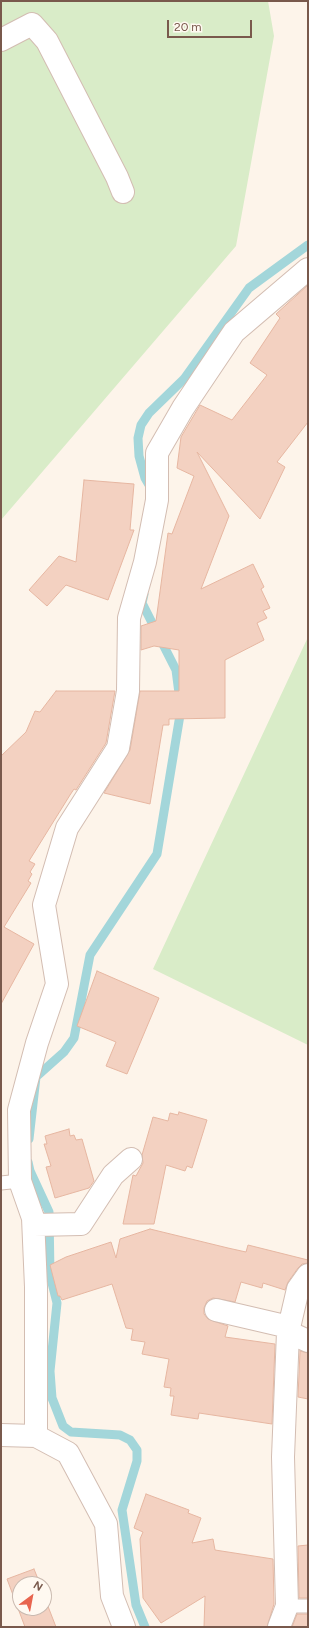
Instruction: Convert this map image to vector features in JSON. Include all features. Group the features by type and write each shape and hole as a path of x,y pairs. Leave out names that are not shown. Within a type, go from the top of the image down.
{"street":[{"path":"1,40 32,24 47,41 117,177 123,192"},
{"path":"36,1436 36,1287 34,1225 33,1218 10,1182 19,1110 57,984 44,906 68,828 118,748 128,691 129,618 145,562 157,500 157,453 183,408 234,332 308,269"},
{"path":"34,1225 81,1224 113,1175 131,1159"},
{"path":"279,1627 287,1606 283,1457 289,1330 298,1289 308,1275"},
{"path":"216,1310 289,1330 308,1341"},
{"path":"1,1435 36,1436 68,1453 106,1524 112,1596 124,1627"}],"lane":[{"path":"287,1606 308,1606"}],"green space":[{"path":"1,1 268,1 274,36 236,246 1,520"},
{"path":"308,637 308,1045 153,969"}],"building":[{"path":"308,285 308,422 277,462 285,467 260,519 197,452 229,516 201,589 253,564 264,587 261,589 270,608 263,611 267,618 257,623 264,640 225,660 225,718 169,719 169,725 163,725 150,804 104,793 130,750 140,691 179,691 179,650 154,646 141,650 141,626 156,621 168,533 172,534 194,476 177,468 181,437 200,405 232,420 267,375 250,363 280,318 276,314"},
{"path":"84,480 134,484 130,530 134,530 108,600 66,585 47,606 29,590 59,556 76,562"},
{"path":"56,691 115,691 106,743 76,790 74,789 70,795 29,861 35,864 30,872 32,874 28,881 31,883 4,927 34,944 1,1004 1,756 26,732 35,711 40,712"},
{"path":"97,971 159,998 127,1074 106,1066 116,1042 77,1026"},
{"path":"179,1112 207,1120 192,1168 187,1166 185,1171 166,1165 154,1224 123,1224 133,1175 136,1176 143,1163 142,1155 153,1117 168,1121 170,1113 178,1115"},
{"path":"69,1129 70,1136 74,1135 76,1140 82,1139 94,1181 89,1188 55,1198 46,1167 51,1166 44,1144 47,1144 45,1136"},
{"path":"150,1229 246,1252 248,1245 308,1260 308,1263 302,1264 298,1268 288,1282 285,1290 263,1283 262,1288 241,1282 235,1302 213,1298 207,1301 204,1308 204,1314 208,1319 228,1326 225,1337 275,1344 272,1424 199,1413 198,1419 171,1415 174,1396 170,1396 171,1388 164,1387 169,1359 142,1354 145,1342 131,1340 133,1329 126,1328 112,1284 62,1300 60,1296 58,1296 50,1265 66,1257 111,1242 116,1258 120,1239"},
{"path":"300,1351 308,1353 308,1399 298,1397"},
{"path":"146,1494 189,1510 188,1513 201,1518 192,1543 213,1539 215,1550 273,1559 274,1604 267,1627 204,1627 205,1596 161,1623 143,1598 140,1539 143,1532 134,1528"},
{"path":"308,1545 308,1598 299,1598 298,1546"},
{"path":"34,1569 37,1576 15,1576"},
{"path":"12,1577 12,1592 7,1579"},
{"path":"297,1614 308,1614 308,1627 292,1627"},
{"path":"21,1616 52,1616 56,1627 25,1627"}],"waterway":[{"path":"152,490 145,478 139,456 138,438 141,425 149,413 184,379 249,288 308,245"},
{"path":"29,1139 36,1077 64,1052 74,1038 90,955 157,854 181,709 176,670 142,603 144,594"},
{"path":"28,1162 30,1171 49,1212 50,1275 57,1303 50,1371 52,1398 63,1426 71,1432 120,1435 130,1440 137,1450 137,1461 122,1510 136,1605 145,1627"}]}
